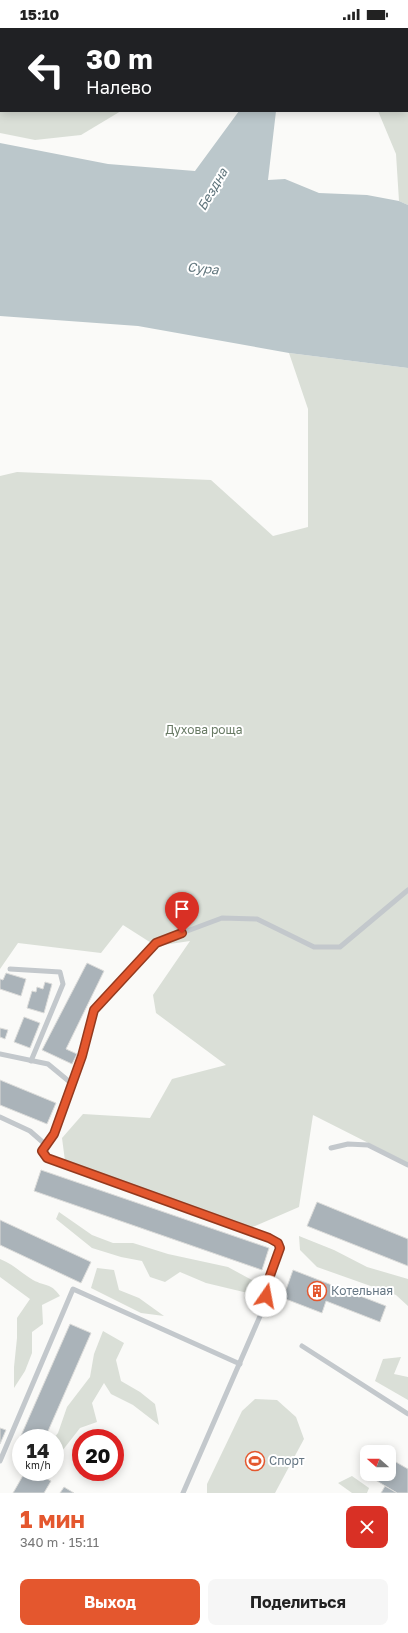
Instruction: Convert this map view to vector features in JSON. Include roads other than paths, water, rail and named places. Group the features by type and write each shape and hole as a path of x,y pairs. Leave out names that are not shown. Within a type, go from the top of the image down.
{"lane":[{"path":"183,1493 264,1308 267,1284 280,1248 278,1243 269,1238 47,1158 42,1151 54,1134 71,1083 82,1056 94,1010 156,943 222,918 257,918 314,948 340,947 408,890"},
{"path":"10,969 60,972 63,984 31,1061"},
{"path":"0,1054 48,1064 71,1083"},
{"path":"0,1117 30,1131 46,1145"},
{"path":"331,1148 348,1144 368,1146 408,1165"},
{"path":"0,1460 73,1289 240,1364"},
{"path":"302,1346 408,1414"}],"water":[{"path":"238,112 276,112 268,180 285,179 319,193 367,195 399,201 408,205 408,368 289,353 138,326 0,316 0,143 108,164 195,171"}],"place":[{"name":"Котельная","path":"317,1291"},
{"name":"Спорт","path":"255,1461"}],"water label":[{"name":"Бездна","path":"212,189"},
{"name":"Сура","path":"203,268"}],"park label":[{"name":"Духова роща","path":"204,730"}]}
